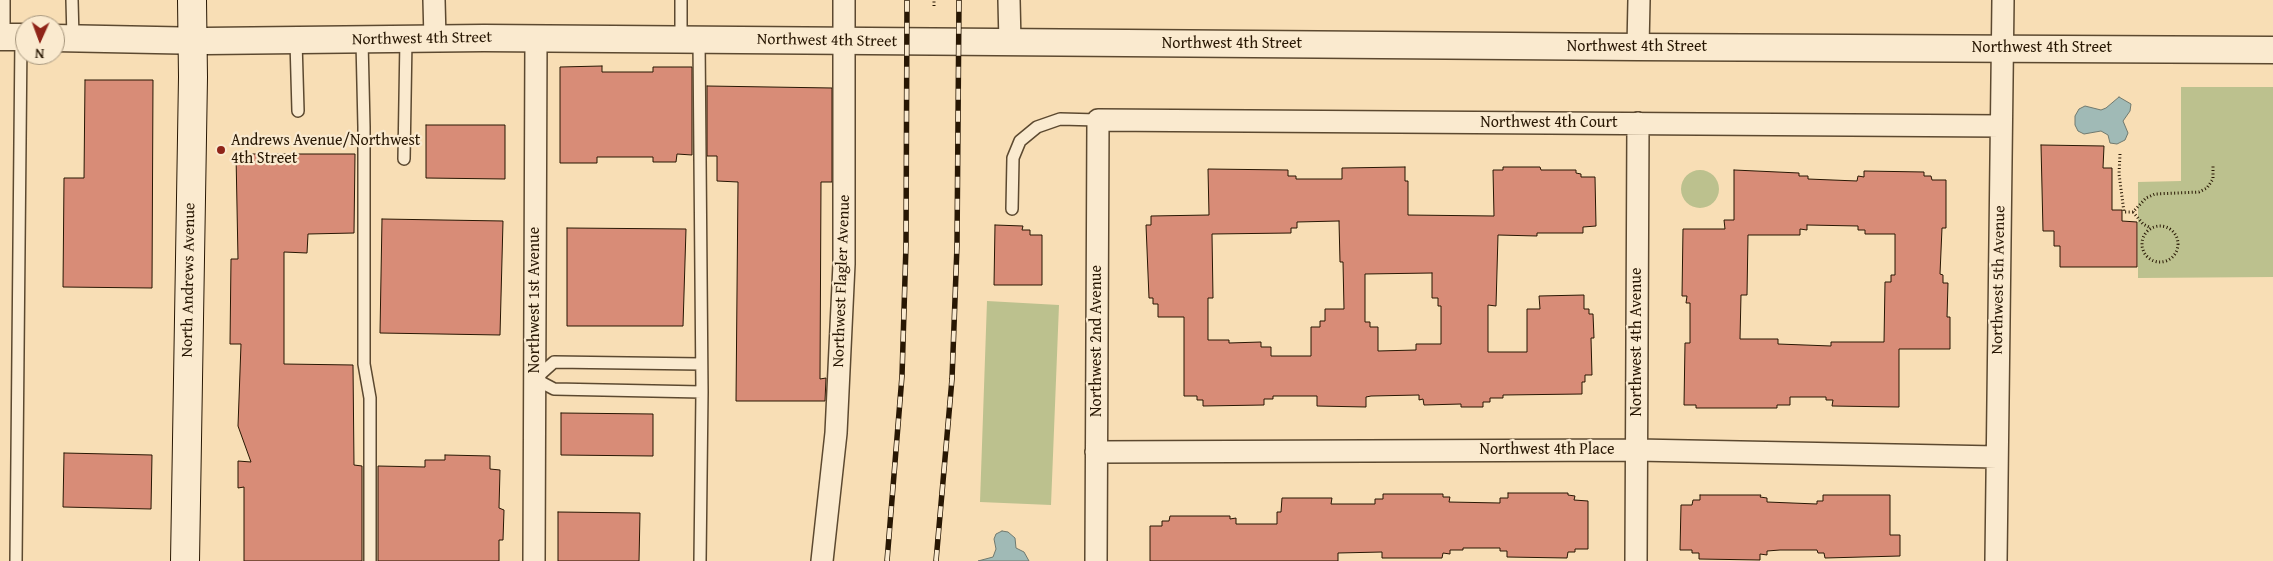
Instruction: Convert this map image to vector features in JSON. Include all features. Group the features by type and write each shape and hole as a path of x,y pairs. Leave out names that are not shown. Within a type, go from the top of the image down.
{"main road":[{"name":"North Andrews Avenue","path":"185,561 193,77 192,0"}],"street":[{"path":"434,0 435,39"},
{"name":"Northwest Flagler Avenue","path":"822,561 836,432 844,264 844,0"},
{"path":"1010,0 1010,43"},
{"path":"1638,47 1639,0"},
{"name":"Northwest 5th Avenue","path":"1996,561 2003,0"},
{"name":"Northwest 4th Street","path":"65,38 192,41 362,41 536,38 845,42 2273,50"},
{"name":"Northwest 1st Avenue","path":"534,561 536,38"},
{"name":"Northwest 4th Court","path":"1098,120 2001,126"},
{"name":"Northwest 2nd Avenue","path":"1096,561 1098,120"},
{"name":"Northwest 4th Avenue","path":"1636,561 1638,124"},
{"name":"Northwest 4th Place","path":"1096,452 1637,450 1997,457"}],"lane":[{"path":"4,0 12,37 16,561"},
{"path":"65,33 72,0"},
{"path":"681,0 690,40 702,364 700,561"},
{"path":"404,159 406,39"},
{"path":"296,41 298,111"},
{"path":"362,41 364,364 370,398 370,561"},
{"path":"1012,209 1013,158 1020,141 1037,127 1060,118 1098,120"},
{"path":"702,364 554,362 535,380 554,389 702,392"}],"path":[{"path":"934,0 934,6"},
{"path":"2120,154 2119,174 2121,202 2124,212 2133,212 2146,198 2155,194 2199,192 2207,188 2213,179 2213,164"},
{"path":"2133,212 2144,224 2151,228 2162,226 2173,232 2178,243 2175,255 2171,259 2159,263 2153,262 2144,254 2141,243 2146,232 2151,228"}],"green space":[{"path":"2181,87 2273,87 2273,277 2138,278 2138,182 2181,181"},
{"path":"1700,170 1713,176 1719,189 1713,202 1700,208 1687,202 1681,189 1687,176"},
{"path":"987,301 1059,305 1051,505 980,502"}],"water":[{"path":"2119,97 2131,104 2130,111 2123,121 2128,133 2125,140 2117,144 2110,143 2108,135 2101,131 2084,134 2078,131 2075,125 2075,116 2079,109 2085,106 2101,110"},
{"path":"1002,531 1008,532 1015,538 1016,548 1024,552 1029,561 978,561 993,557 996,549 994,539 996,534"}],"building":[{"path":"602,66 602,72 653,72 653,67 692,67 692,155 677,154 676,162 653,162 653,157 597,157 597,163 560,163 560,67"},
{"path":"85,80 153,80 152,288 63,287 64,178 84,178"},
{"path":"707,86 832,88 832,182 821,182 820,379 826,378 825,401 736,401 738,182 717,181 717,156 707,156"},
{"path":"426,125 505,125 505,179 426,178"},
{"path":"2041,145 2104,146 2103,168 2112,168 2112,210 2122,210 2122,221 2137,222 2137,267 2060,267 2060,246 2054,246 2054,231 2043,231"},
{"path":"236,154 355,154 354,233 308,234 307,253 284,252 284,364 353,365 354,465 362,466 362,561 244,561 244,487 238,488 238,461 251,462 238,426 241,344 230,344 231,259 238,259"},
{"path":"1405,167 1405,181 1408,181 1408,215 1494,216 1493,170 1503,170 1503,167 1540,167 1541,170 1576,170 1576,173 1581,174 1581,177 1595,177 1596,226 1583,227 1583,233 1537,233 1537,236 1498,235 1496,306 1488,305 1488,352 1527,352 1527,309 1540,309 1539,296 1584,295 1584,309 1589,309 1589,314 1593,314 1594,338 1591,338 1592,375 1585,375 1585,382 1582,382 1582,394 1503,395 1503,398 1490,398 1490,402 1483,402 1483,407 1461,407 1461,404 1424,405 1423,399 1419,400 1419,395 1366,397 1366,407 1317,406 1317,396 1273,396 1273,399 1264,399 1264,405 1203,406 1203,400 1197,400 1197,396 1184,396 1184,317 1158,317 1158,304 1153,304 1153,298 1149,298 1146,225 1151,225 1151,216 1209,215 1208,169 1288,170 1288,176 1296,176 1296,179 1342,179 1342,168","holes":["1339,221 1340,262 1343,262 1344,309 1325,309 1325,321 1320,321 1320,327 1311,327 1311,356 1271,356 1271,347 1261,347 1261,342 1229,343 1229,340 1208,340 1208,298 1213,298 1212,234 1291,233 1291,228 1297,228 1297,222","1432,273 1432,298 1438,298 1438,306 1441,306 1441,344 1416,344 1416,350 1378,351 1378,327 1370,327 1370,322 1365,322 1365,274"]},
{"path":"1734,170 1799,173 1799,176 1808,176 1808,179 1857,181 1858,176 1864,177 1864,171 1924,172 1924,176 1931,176 1932,180 1946,180 1946,228 1942,228 1940,274 1943,275 1943,283 1948,283 1947,317 1950,317 1950,349 1899,349 1899,407 1832,406 1833,400 1826,400 1826,397 1790,397 1790,405 1777,405 1777,408 1696,408 1696,405 1684,405 1685,343 1690,343 1690,303 1686,303 1687,296 1682,296 1683,229 1725,229 1724,220 1734,220","holes":["1807,225 1858,226 1858,230 1865,230 1865,234 1895,234 1895,275 1891,275 1891,282 1885,282 1884,342 1831,342 1831,346 1778,344 1778,339 1740,339 1741,295 1747,295 1748,235 1800,235 1800,229 1807,230"]},
{"path":"382,219 503,221 500,335 380,333"},
{"path":"995,225 1023,226 1022,230 1030,230 1030,235 1042,235 1042,285 994,285"},
{"path":"567,228 686,229 683,326 567,326"},
{"path":"561,413 653,414 653,456 561,455"},
{"path":"64,453 152,455 151,509 63,507"},
{"path":"445,455 490,456 490,469 500,470 499,508 504,510 503,540 499,540 499,561 378,561 378,466 425,467 425,460 445,460"},
{"path":"1508,493 1568,493 1568,495 1575,496 1574,500 1588,501 1588,549 1575,549 1575,552 1568,552 1567,558 1507,557 1507,551 1500,551 1500,548 1463,548 1463,550 1450,550 1450,554 1443,553 1442,558 1382,558 1382,552 1338,553 1338,561 1150,561 1150,526 1162,526 1162,521 1169,521 1170,516 1230,516 1230,519 1236,518 1236,524 1277,524 1277,512 1281,512 1282,498 1332,498 1331,504 1375,504 1375,499 1383,499 1383,494 1443,494 1443,497 1450,497 1449,502 1500,503 1500,498 1508,498"},
{"path":"1700,495 1761,495 1760,497 1767,498 1767,502 1817,504 1817,501 1823,501 1823,495 1890,495 1890,535 1900,535 1900,556 1825,558 1824,553 1818,553 1817,550 1780,550 1767,551 1767,555 1760,554 1760,560 1699,559 1699,553 1692,553 1692,550 1680,550 1681,505 1692,505 1693,500 1700,500"},
{"path":"558,512 640,513 639,561 558,561"}],"railway":[{"path":"887,561 902,376 906,245 907,0"},
{"path":"936,561 952,379 957,246 959,0"}],"place":[{"name":"Andrews Avenue/Northwest 4th Street","path":"221,150"}]}
